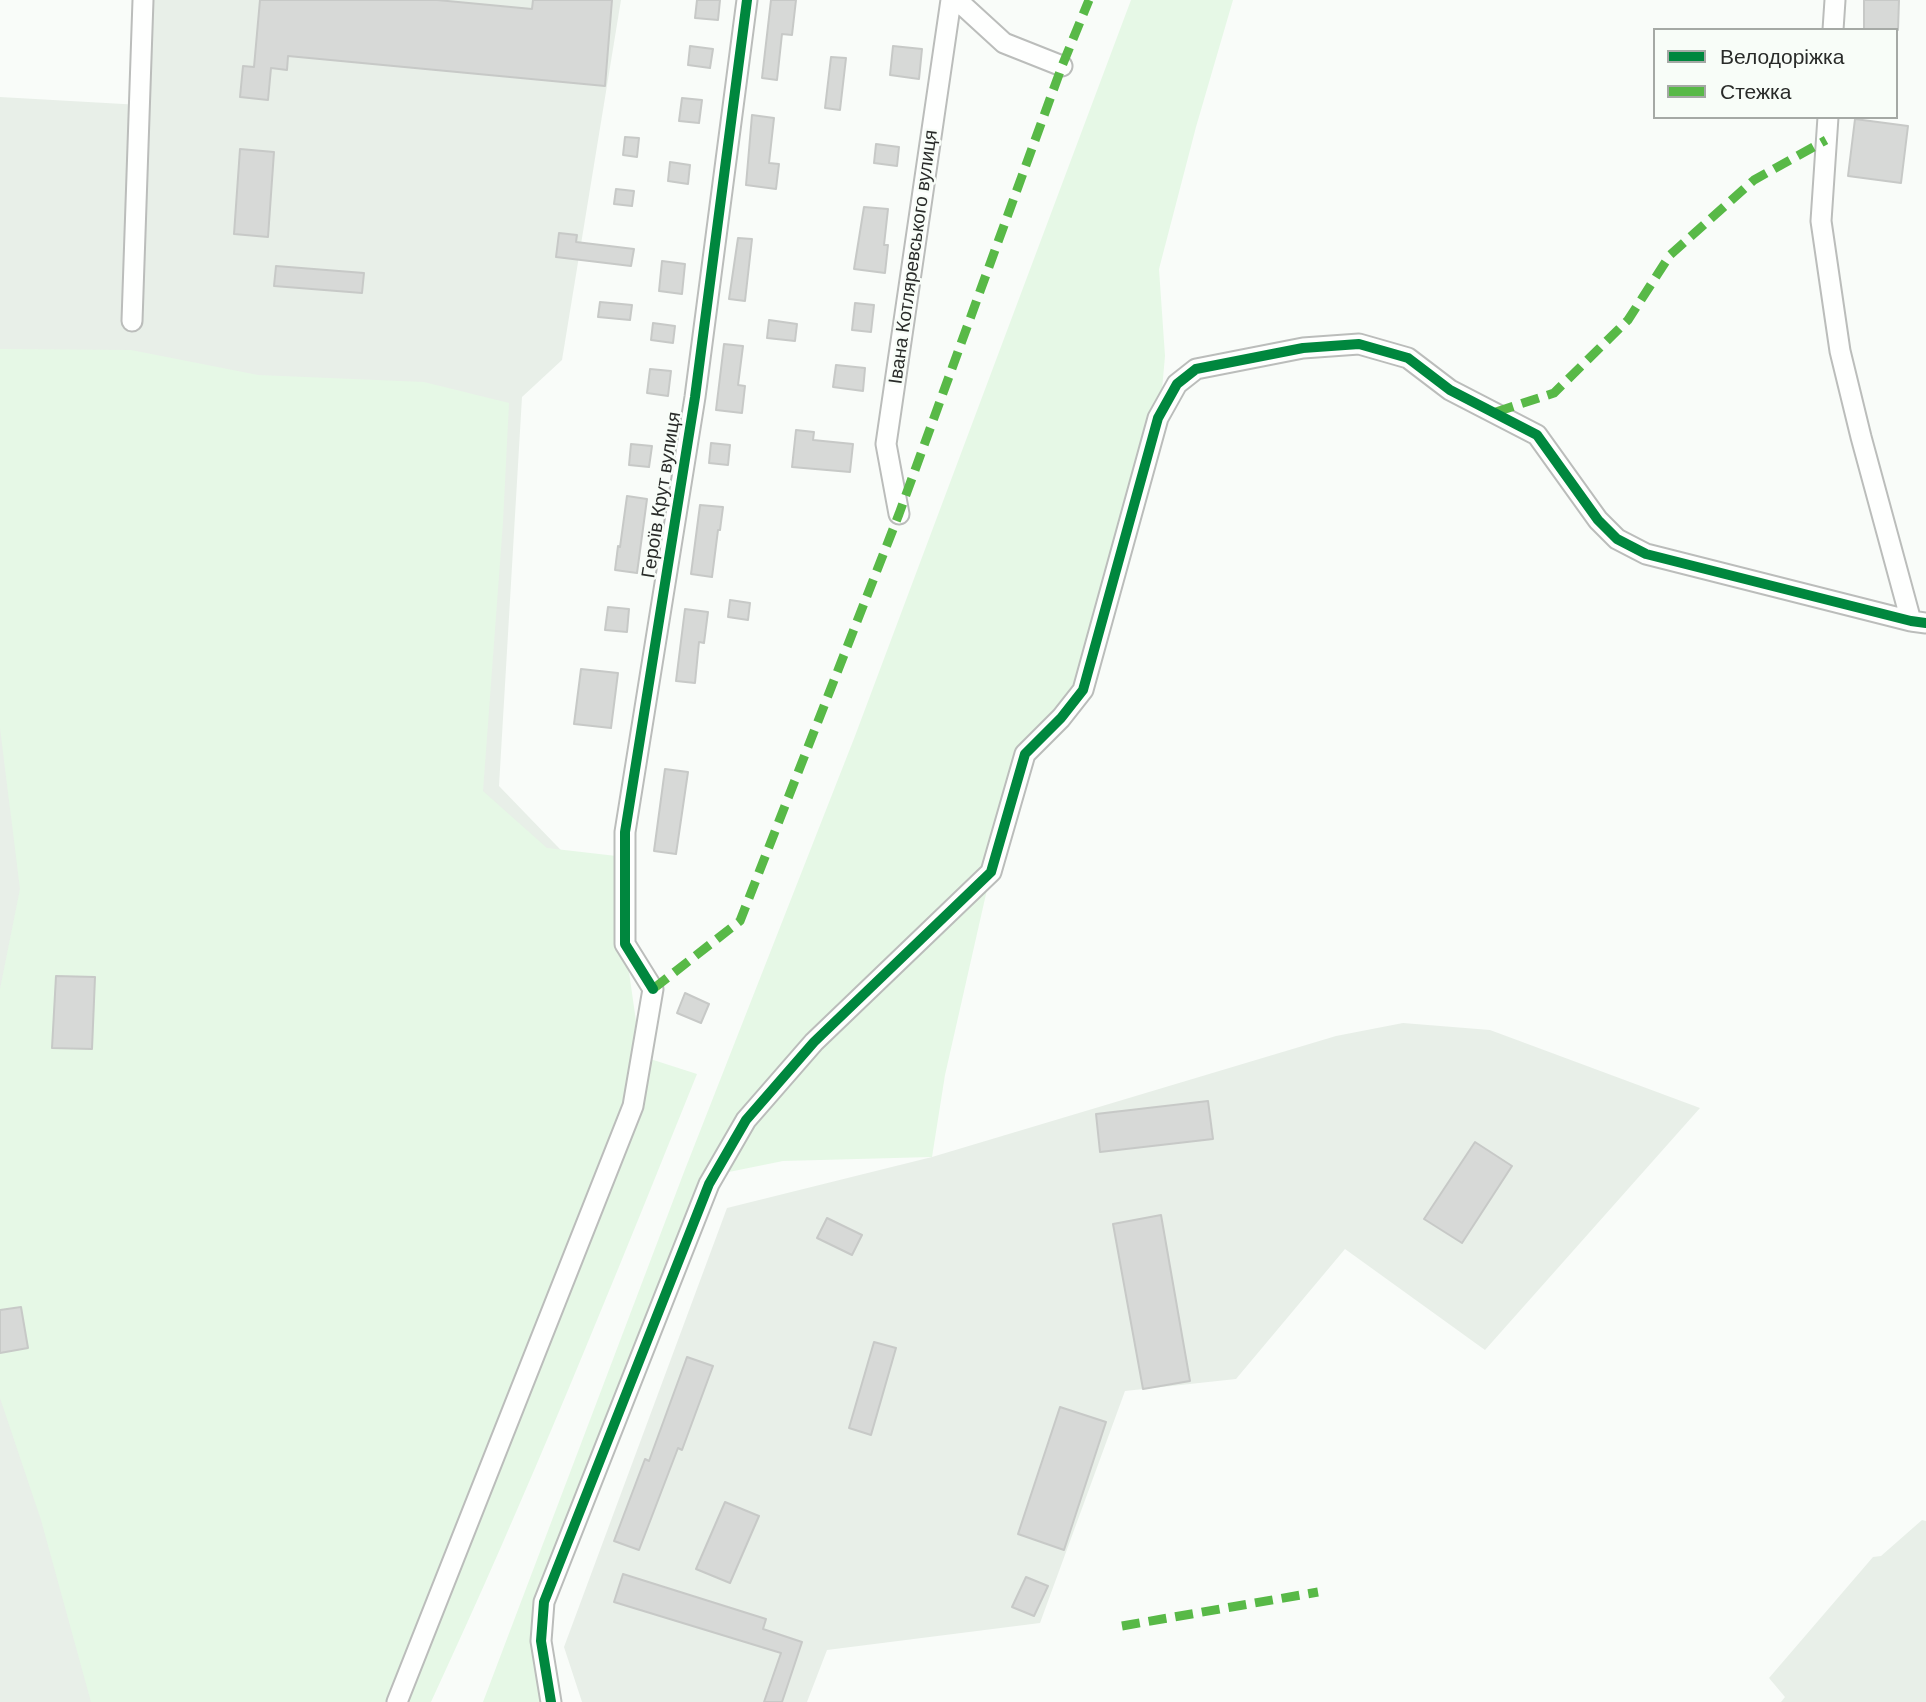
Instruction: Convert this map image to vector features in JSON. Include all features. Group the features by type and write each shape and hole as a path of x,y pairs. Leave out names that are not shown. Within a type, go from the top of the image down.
{"street":[{"path":"132,321 143,0"},
{"name":"Героїв Крут вулиця","path":"397,1702 633,1106 653,989 625,944 625,832 695,397 747,0"},
{"name":"Івана Котляревського вулиця","path":"899,514 886,444 951,0"},
{"path":"957,0 1004,43 1062,66"},
{"path":"1833,28 1835,0"},
{"path":"1828,119 1821,221 1840,351 1861,437 1919,622"},
{"path":"551,1702 541,1641 544,1602 709,1184 746,1120 814,1042 992,872 1026,754 1061,718 1083,690 1158,418 1177,384 1196,369 1303,348 1359,344 1408,358 1450,390 1537,435 1598,520 1617,539 1646,554 1919,622"}],"shaded area":[{"path":"146,0 621,0 562,360 522,397 499,786 584,874 380,1702 0,1702 0,97 141,105"},
{"path":"1403,1023 1490,1030 1700,1108 1485,1350 1345,1249 1236,1379 1125,1391 1040,1623 827,1650 807,1702 582,1702 564,1647 727,1208 932,1157 1336,1036"},
{"path":"1922,1520 1926,1521 1926,1702 1781,1702 1785,1697 1769,1678 1873,1557 1881,1556"}],"green space":[{"path":"1131,0 1233,0 1159,269 1165,356 1161,401 1083,690 1024,750 991,872 945,1075 932,1157 783,1161 714,1175 544,1602 547,1702 483,1702 684,1172 855,736"},
{"path":"0,349 131,350 258,375 424,382 509,403 483,791 547,848 625,857 625,944 641,1056 697,1074 535,1468 431,1702 91,1702 41,1520 0,1398 0,989 20,889 0,728"}],"building":[{"path":"260,0 437,0 532,9 533,0 612,0 605,86 288,56 287,70 271,68 268,100 240,97 243,66 254,67"},
{"path":"697,0 720,0 718,20 695,18"},
{"path":"771,0 796,0 792,35 782,34 777,80 762,78"},
{"path":"1864,0 1899,0 1898,30 1864,28"},
{"path":"690,46 713,49 710,68 688,65"},
{"path":"893,46 922,49 919,79 890,75"},
{"path":"831,57 846,58 840,110 825,108"},
{"path":"682,98 702,100 699,123 679,121"},
{"path":"752,115 774,118 769,163 779,164 776,189 746,185"},
{"path":"1855,119 1908,126 1901,183 1848,176"},
{"path":"625,137 639,138 637,157 623,155"},
{"path":"876,144 899,147 897,166 874,163"},
{"path":"240,149 274,152 268,237 234,234"},
{"path":"670,162 690,165 688,184 668,181"},
{"path":"616,189 634,191 632,206 614,204"},
{"path":"864,207 888,209 884,245 888,245 885,273 854,269"},
{"path":"559,233 577,235 576,242 634,249 631,266 556,257"},
{"path":"738,238 752,239 745,301 729,299"},
{"path":"662,261 685,264 682,294 659,291"},
{"path":"276,266 364,273 362,293 274,286"},
{"path":"600,302 632,305 630,320 598,317"},
{"path":"855,303 874,305 871,332 852,330"},
{"path":"769,320 797,324 795,341 767,338"},
{"path":"653,323 675,326 673,343 651,340"},
{"path":"724,344 743,346 738,385 745,386 742,413 716,410"},
{"path":"836,365 865,368 863,391 833,387"},
{"path":"650,369 671,371 668,396 647,393"},
{"path":"796,430 814,432 813,440 853,444 850,472 792,467"},
{"path":"711,443 730,445 728,465 709,463"},
{"path":"631,444 652,446 649,467 629,465"},
{"path":"627,496 647,499 637,573 615,570"},
{"path":"700,505 723,507 712,577 691,574"},
{"path":"730,600 750,603 748,620 728,617"},
{"path":"608,607 629,609 627,632 605,630"},
{"path":"685,609 708,612 704,643 699,642 695,683 676,681"},
{"path":"581,669 618,673 611,728 574,724"},
{"path":"665,769 688,772 676,854 654,851"},
{"path":"56,976 95,977 92,1049 52,1048"},
{"path":"685,993 709,1004 701,1023 677,1013"},
{"path":"1208,1101 1213,1139 1100,1152 1096,1114"},
{"path":"1475,1142 1512,1166 1462,1243 1424,1219"},
{"path":"1161,1215 1190,1381 1143,1389 1113,1224"},
{"path":"827,1218 862,1235 852,1255 817,1238"},
{"path":"21,1307 28,1348 0,1353 0,1310"},
{"path":"874,1342 896,1348 871,1435 849,1428"},
{"path":"687,1357 713,1366 682,1450 678,1448 639,1550 614,1541 645,1459 649,1461"},
{"path":"1060,1407 1106,1422 1064,1550 1018,1534"},
{"path":"725,1502 759,1516 730,1583 696,1569"},
{"path":"623,1574 766,1619 763,1629 802,1642 782,1702 764,1702 781,1653 614,1602"},
{"path":"1026,1577 1048,1586 1034,1616 1012,1607"}],"marked path":[{"path":"653,989 740,921 899,514 1062,66 1089,0"},
{"path":"1496,412 1554,393 1628,320 1670,255 1754,180 1826,140"},
{"path":"1122,1626 1318,1592"}],"cycle path":[{"path":"653,989 625,944 625,832 695,397 747,0"},
{"path":"551,1702 541,1641 544,1602 709,1184 746,1120 814,1042 991,872 1025,754 1061,718 1083,690 1158,418 1177,384 1196,369 1303,348 1359,344 1408,358 1450,390 1537,435 1598,520 1617,539 1646,554 1926,623"}]}
